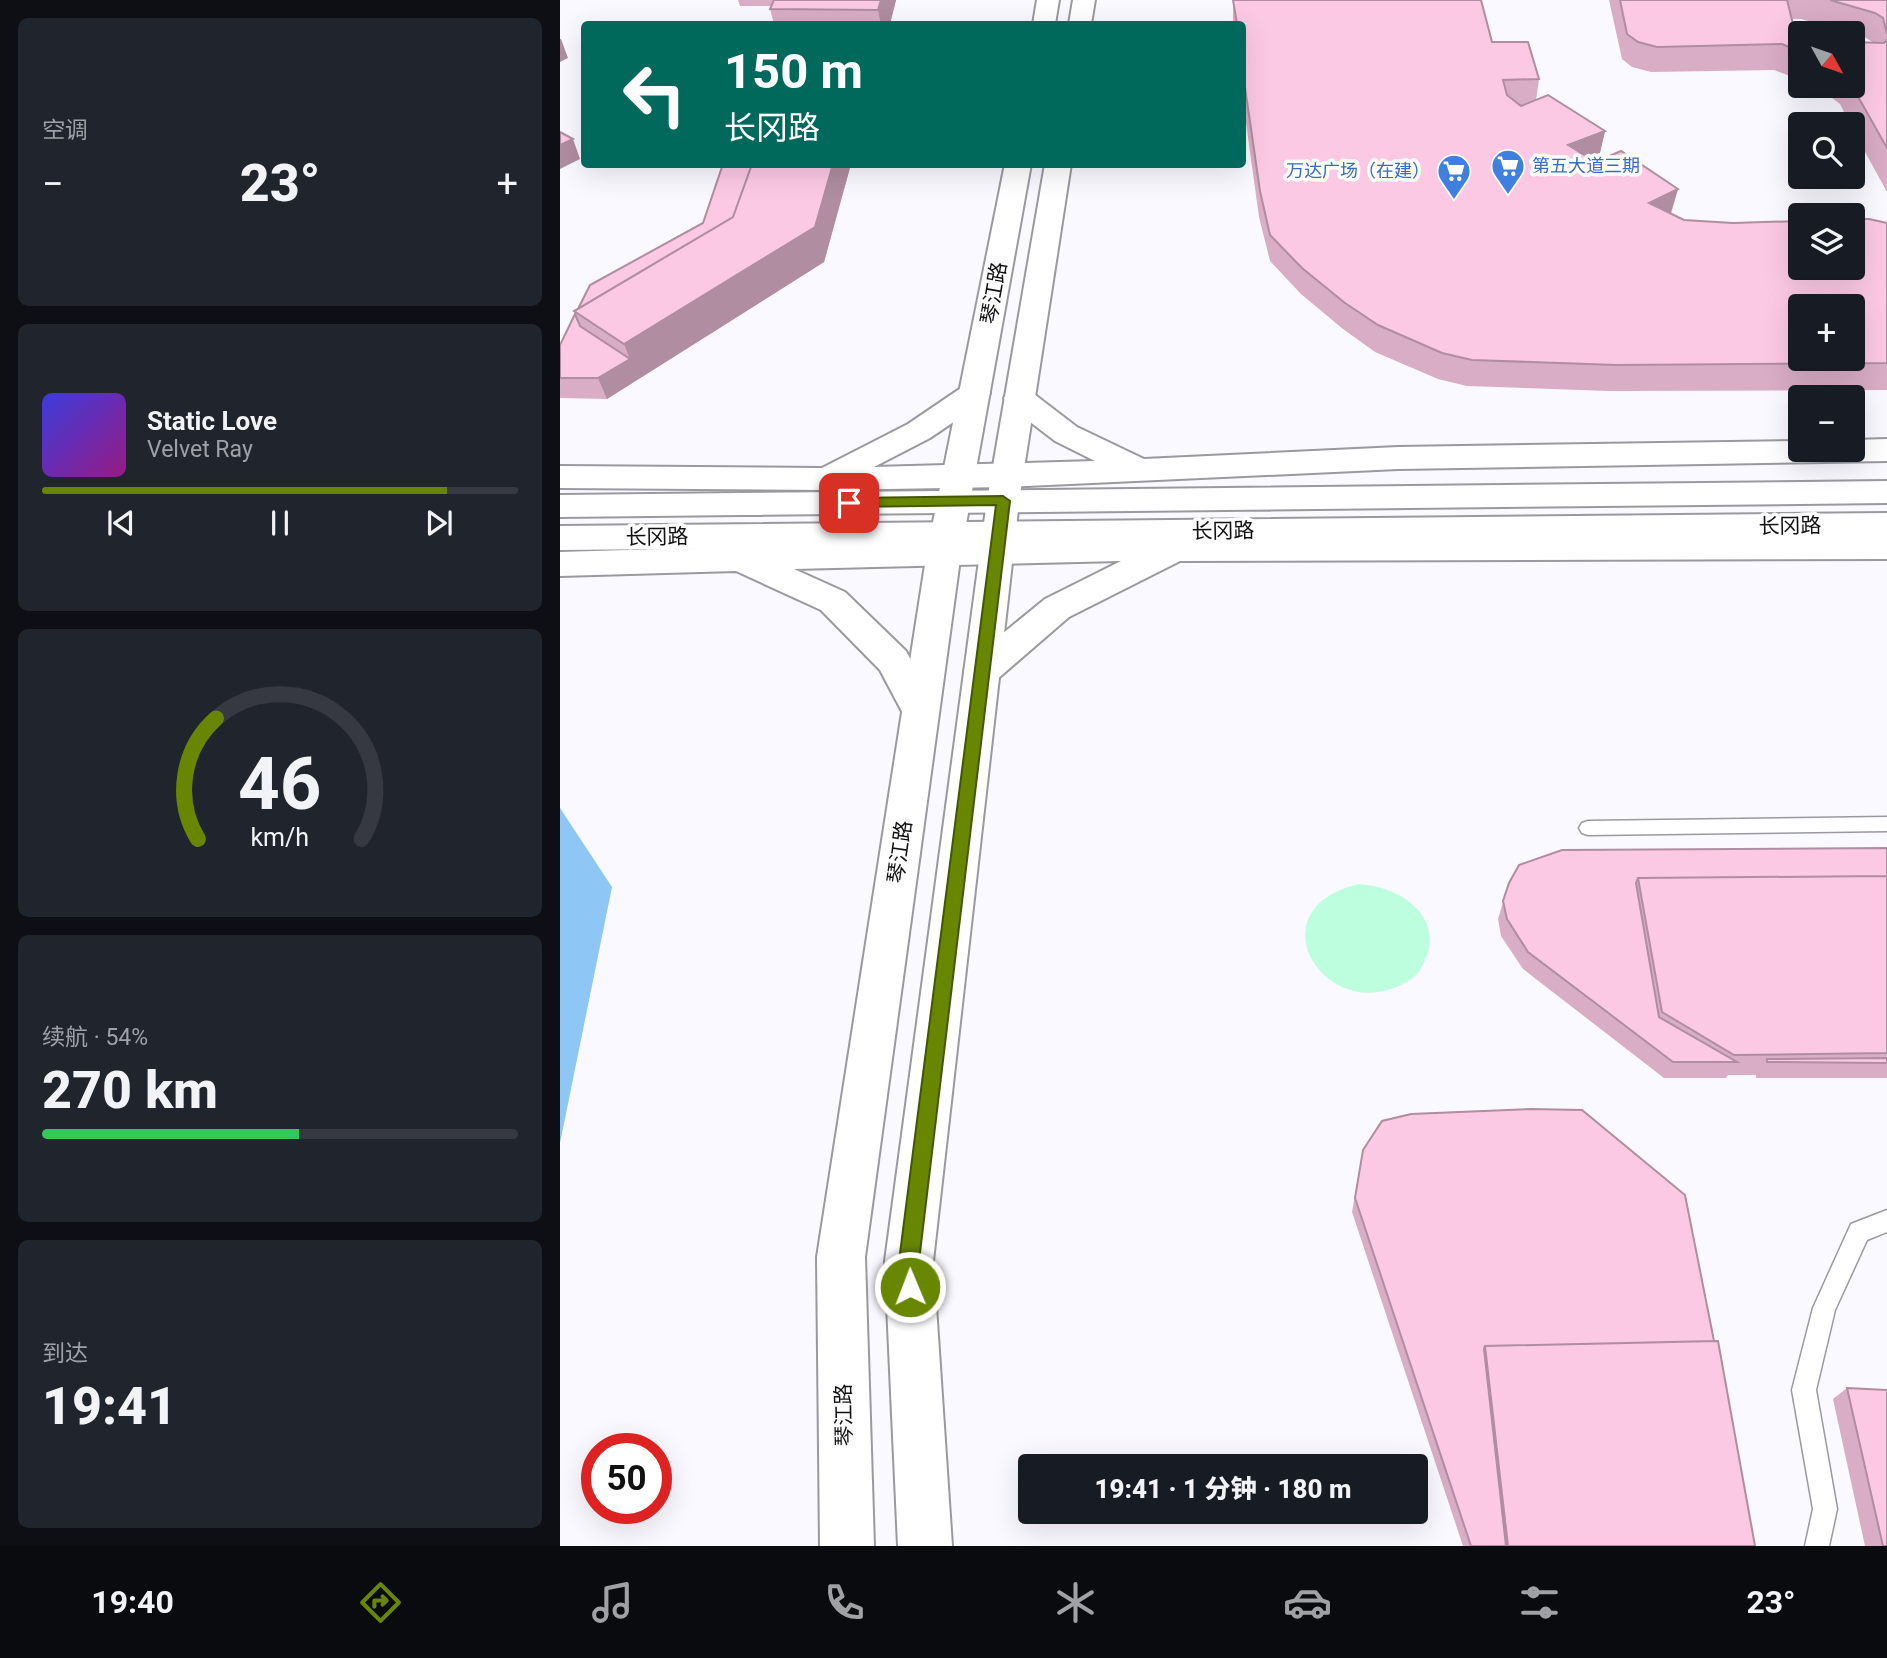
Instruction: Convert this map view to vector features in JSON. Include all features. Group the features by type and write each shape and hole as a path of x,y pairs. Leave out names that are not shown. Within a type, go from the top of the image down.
{"main road":[{"path":"1044,21 1048,0"},
{"path":"1080,21 1084,0"},
{"name":"琴江路","path":"847,1546 841,1257 920,710 951,516 1017,168"},
{"name":"琴江路","path":"925,1546 909,1261 1002,515 1057,168"},
{"path":"827,479 919,431 975,393"},
{"path":"1020,398 1066,434 1141,471"},
{"path":"1002,515 1141,471 1398,458 1887,450"},
{"path":"560,477 827,479 951,516"},
{"name":"长冈路","path":"560,538 951,516 1887,492"},
{"name":"长冈路","path":"560,506 951,516"},
{"path":"560,564 740,559 951,516 1002,515 1174,549 1887,547"},
{"name":"长冈路","path":"1002,515 1887,525"},
{"path":"982,671 1057,608 1174,549"},
{"path":"740,559 833,601 893,661 920,710"}],"lane":[{"path":"1588,828 1887,824"},
{"path":"1817,1546 1825,1509 1804,1390 1824,1308 1858,1232 1887,1221"}],"green space":[{"path":"1359,884 1392,892 1406,899 1426,921 1428,951 1421,968 1400,986 1364,993 1341,986 1322,973 1309,954 1305,934 1311,914 1328,896"}],"water":[{"path":"560,808 612,887 560,1143"}],"building":[{"path":"774,0 881,0 878,10 770,9"},
{"name":"万达广场（在建）","path":"1233,0 1481,0 1492,42 1528,42 1539,79 1503,80 1507,95 1521,106 1548,95 1605,131 1568,145 1596,162 1621,151 1678,189 1649,203 1684,220 1733,223 1788,221 1788,280 1865,280 1865,219 1887,223 1887,363 1865,363 1865,294 1788,294 1788,364 1616,365 1472,360 1442,353 1378,325 1345,303 1302,268 1270,235 1260,191 1246,95 1246,21 1236,21"},
{"path":"1620,0 1787,0 1792,21 1788,21 1788,47 1782,44 1657,47 1638,42 1627,34"},
{"path":"1830,0 1887,0 1887,34 1883,18 1875,13"},
{"path":"1887,40 1887,148 1859,98 1866,98 1866,42 1884,43"},
{"path":"560,132 573,139 560,145"},
{"path":"722,168 751,168 733,217 578,309 590,285 703,223"},
{"path":"751,168 832,168 815,227 624,344 574,311 733,217"},
{"path":"575,314 580,326 630,359 598,378 560,378 560,345"},
{"path":"1887,848 1887,876 1638,878 1636,883 1659,1017 1737,1062 1673,1062 1528,952 1507,919 1503,901 1519,865 1562,850"},
{"path":"1887,876 1887,1053 1734,1055 1662,1012 1638,878"},
{"path":"1887,1058 1887,1063 1767,1062 1767,1059"},
{"path":"1531,1109 1582,1110 1685,1195 1714,1341 1485,1346 1506,1546 1471,1546 1355,1198 1363,1150 1382,1121 1411,1114"},
{"path":"1718,1341 1755,1546 1508,1546 1485,1346"},
{"path":"1847,1388 1887,1390 1887,1546 1883,1546"}],"place":[{"name":"第五大道三期","path":"1508,196"},
{"name":"万达广场（在建）","path":"1454,201"}],"route":[{"path":"849,503 1003,501 909,1261 910,1287"}]}
